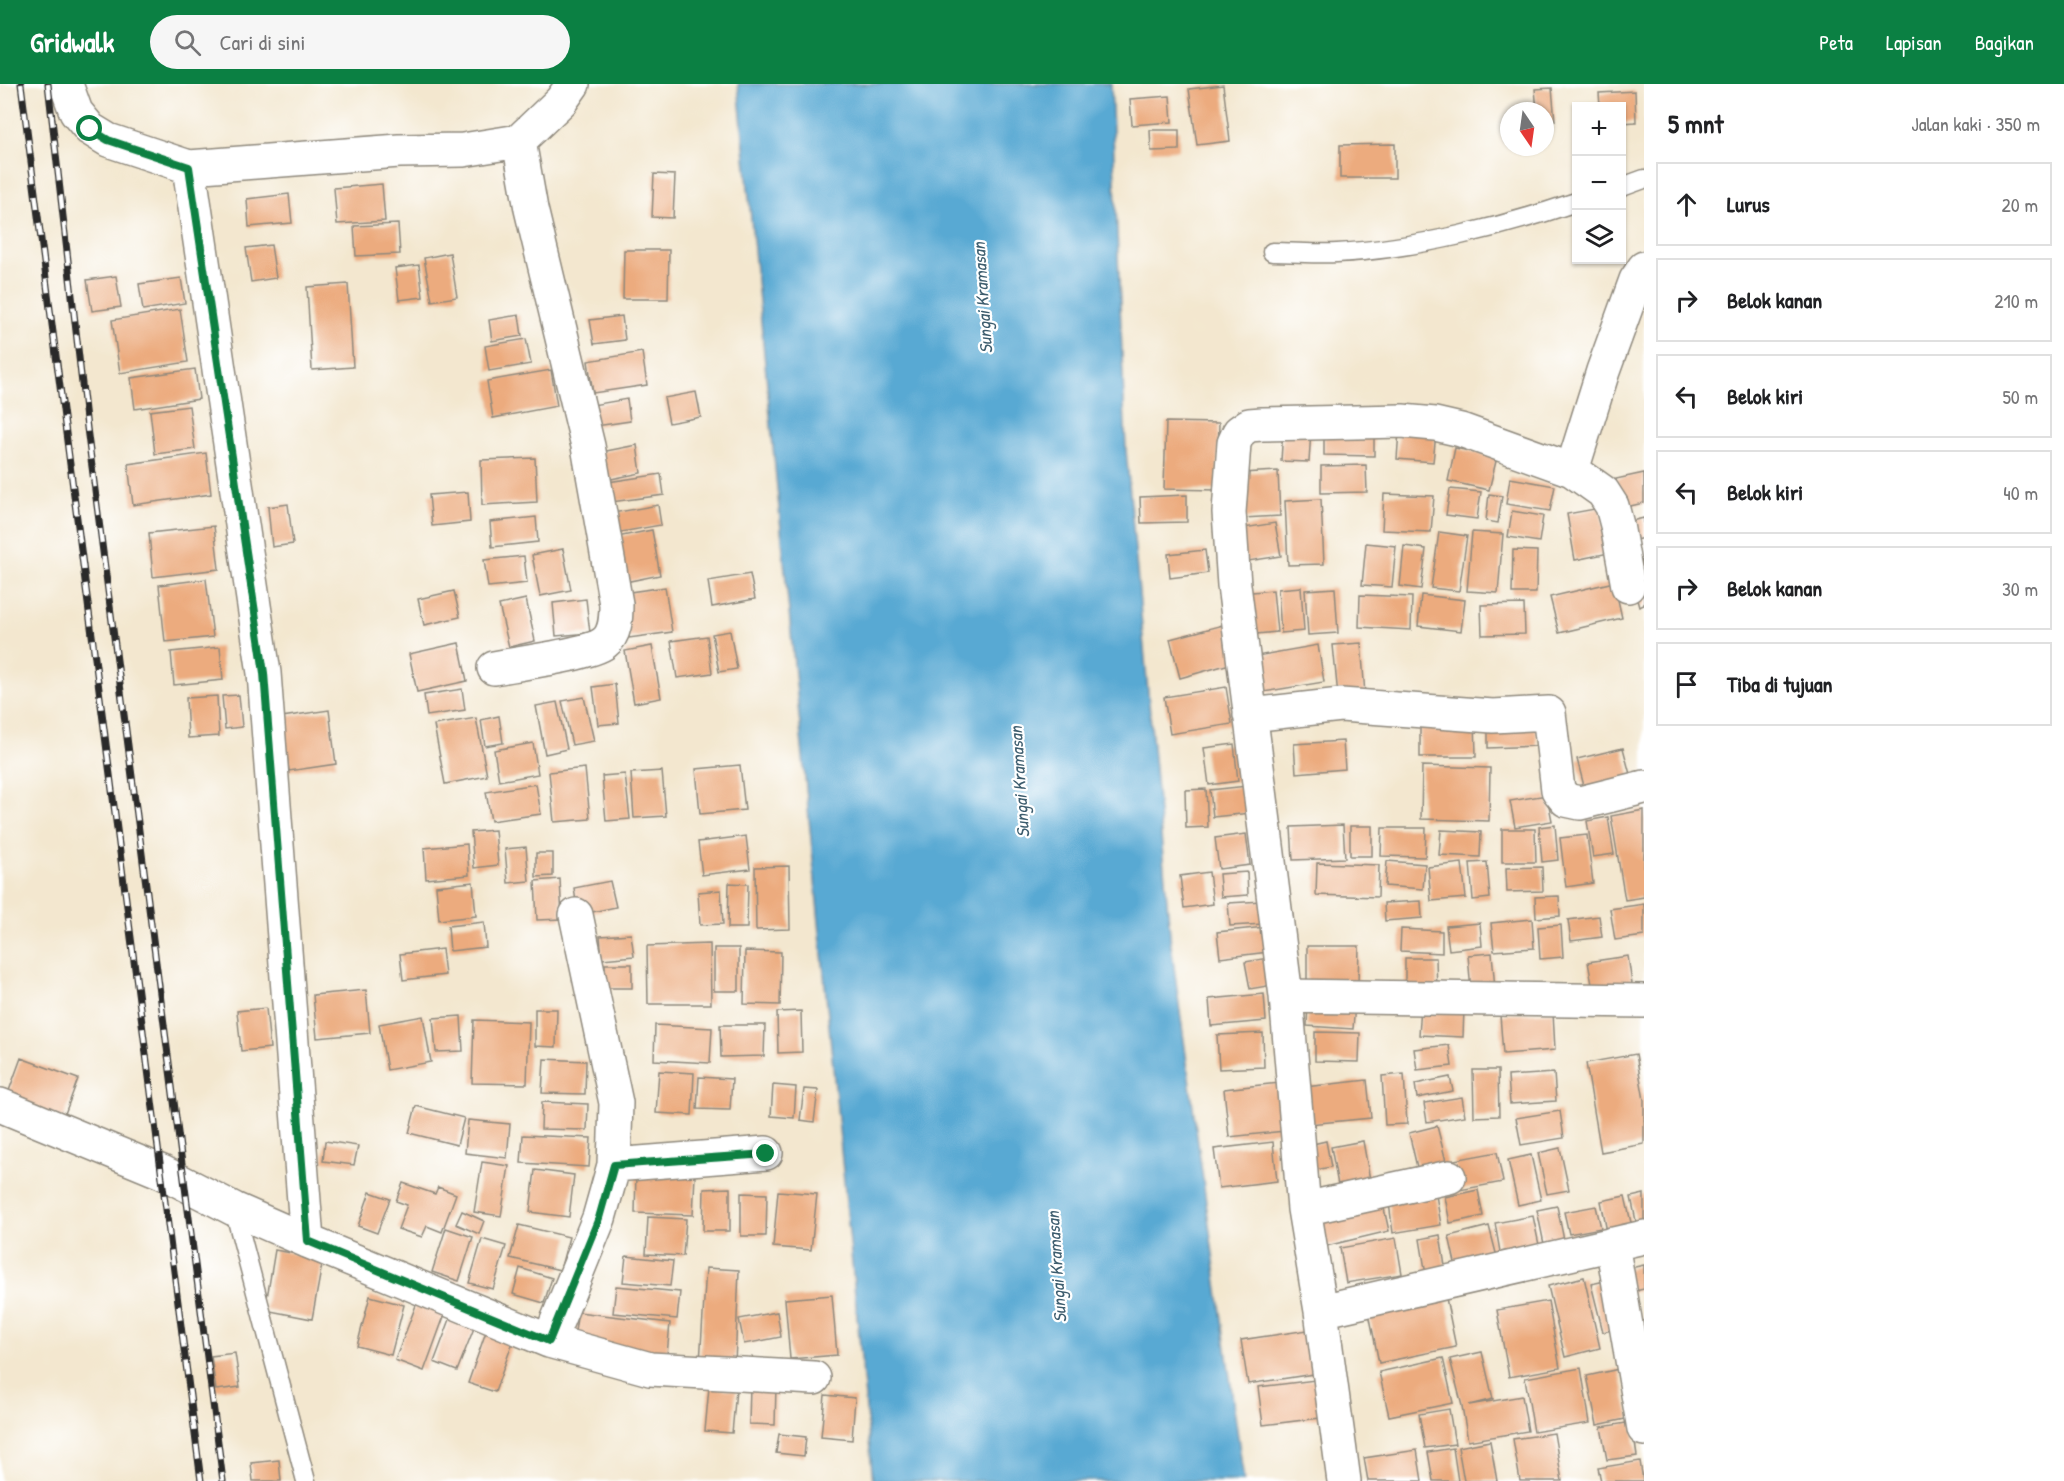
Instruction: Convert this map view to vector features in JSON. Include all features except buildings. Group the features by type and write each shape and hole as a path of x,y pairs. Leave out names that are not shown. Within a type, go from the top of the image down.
{"street":[{"path":"66,84 76,112 90,129 108,140 189,167 399,152 463,150 519,141 561,101 573,84"},
{"path":"494,668 586,650 605,643 615,625 616,614 616,603 588,446 531,209 519,141"},
{"path":"189,167 264,673 308,1241"},
{"path":"1572,470 1603,371 1636,280 1644,268"},
{"path":"1344,1481 1321,1311 1304,1209 1286,996 1234,585 1229,512 1234,443 1239,432 1249,425 1402,421 1435,424 1461,430 1572,470 1603,492 1612,506 1628,586"},
{"path":"1250,715 1341,705 1493,716 1549,713 1558,790 1566,800 1581,803 1644,787"},
{"path":"549,1341 599,1218 614,1165 616,1103 576,915"},
{"path":"1286,996 1644,1001"},
{"path":"0,1105 162,1172 234,1209 308,1241 549,1341 650,1369 813,1378"},
{"path":"614,1165 766,1154"},
{"path":"1304,1209 1449,1177"},
{"path":"1321,1311 1644,1237"},
{"path":"1612,1244 1644,1429"}],"lane":[{"path":"1626,185 1644,179"},
{"path":"1272,252 1338,253 1413,243 1541,214 1572,203"},
{"path":"234,1209 306,1481"}],"water":[{"name":"Sungai Kramasan","path":"738,84 1111,84 1126,450 1171,945 1244,1481 873,1481"}],"railway":[{"path":"21,84 201,1481"},
{"path":"48,84 87,428 223,1481"}],"route":[{"path":"90,129 108,140 189,167 264,673 308,1241 549,1341 599,1218 614,1165 766,1154"}]}
